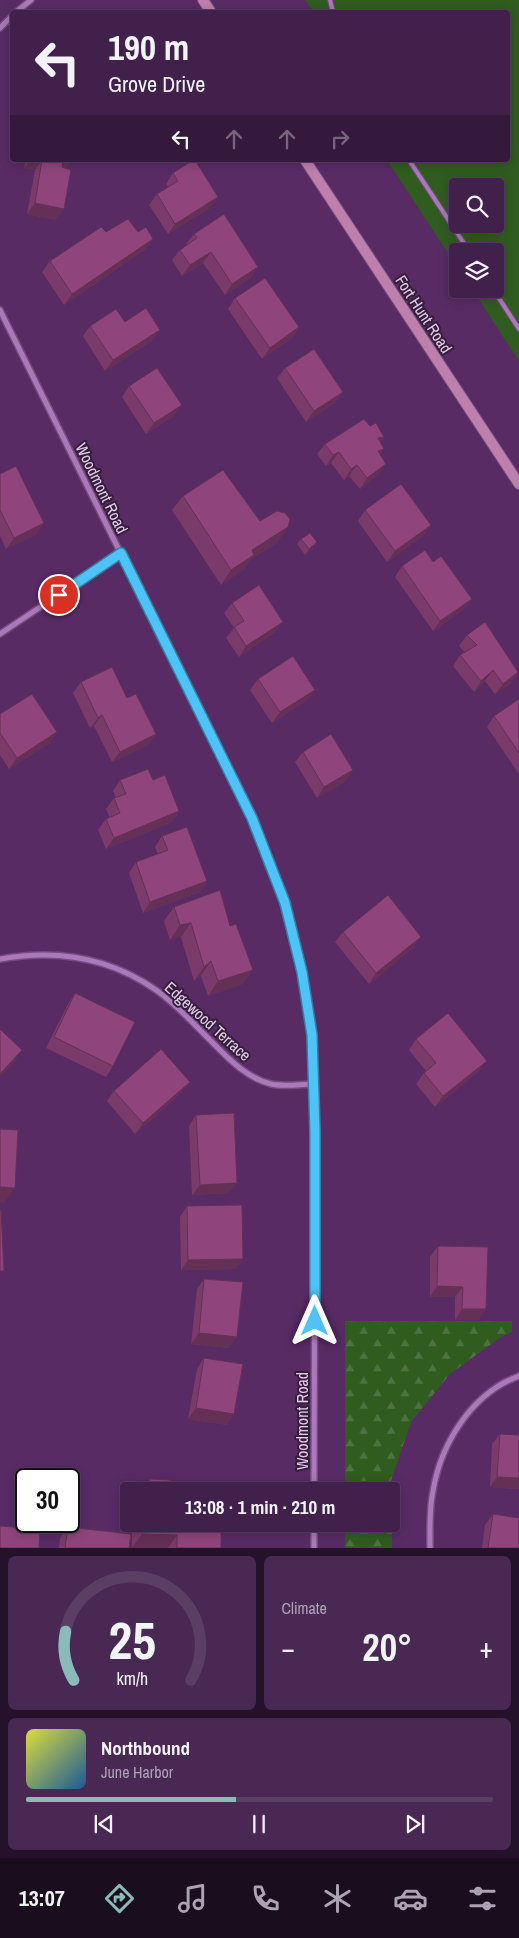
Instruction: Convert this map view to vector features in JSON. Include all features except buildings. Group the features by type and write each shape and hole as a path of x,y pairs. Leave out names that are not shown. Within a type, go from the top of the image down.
{"main road":[{"name":"Fort Hunt Road","path":"305,162 519,484"}],"street":[{"path":"18,10 31,0"},
{"path":"0,28 10,18"},
{"name":"Woodmont Road","path":"0,310 252,818 285,903 302,972 312,1035 315,1131 314,1482"},
{"path":"0,634 121,553"},
{"name":"Edgewood Terrace","path":"0,959 20,955 50,954 90,959 127,973 157,991 233,1063 250,1075 272,1084 313,1084"},
{"path":"430,1548 430,1511 433,1490 443,1455 451,1438 473,1407 495,1389 519,1376"},
{"path":"314,1532 314,1548"}],"lane":[{"path":"410,162 464,243"},
{"path":"499,298 519,329"}],"green space":[{"path":"305,0 519,0 519,361 478,298 504,298 504,243 449,243 449,255 388,162 510,162 510,10 312,10"},
{"path":"345,1321 512,1321 512,1332 501,1337 450,1374 411,1422 391,1482 345,1482"},
{"path":"345,1532 392,1532 392,1548 345,1548"}],"route":[{"path":"59,595 121,553 252,818 285,903 302,972 312,1035 315,1131 315,1321"}]}
